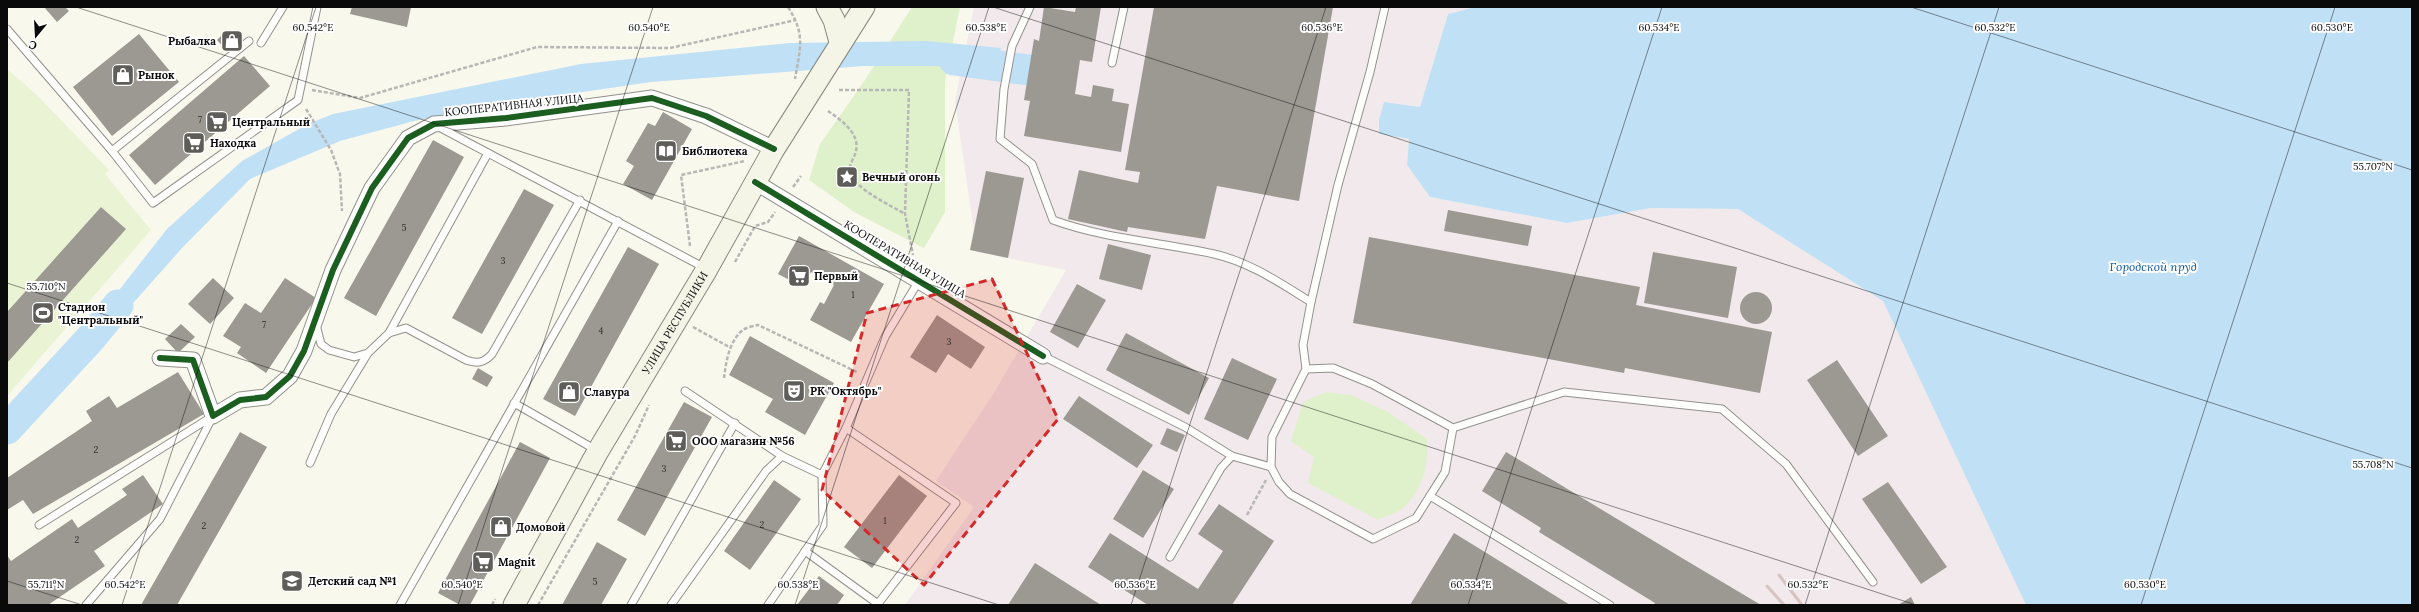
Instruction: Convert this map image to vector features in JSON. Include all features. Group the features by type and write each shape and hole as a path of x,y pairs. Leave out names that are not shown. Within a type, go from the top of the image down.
{"main road":[{"path":"827,7 834,20 840,42"},
{"name":"УЛИЦА РЕСПУБЛИКИ","path":"514,605 598,451 707,269 774,148 840,42 864,7"}],"street":[{"name":"КООПЕРАТИВНАЯ УЛИЦА","path":"213,416 240,400 266,397 290,376 304,351 333,270 372,188 408,138 434,124 506,118 652,98 706,116 774,148"},
{"name":"КООПЕРАТИВНАЯ УЛИЦА","path":"755,182 920,279 1043,356"},
{"path":"160,358 193,360 213,416"}],"lane":[{"path":"261,43 283,7"},
{"path":"7,29 112,151 153,203 298,100 302,88 317,7"},
{"path":"1030,7 1012,46 1004,88 1000,139 1032,164 1053,220 1085,232 1215,254 1263,272 1311,302"},
{"path":"1112,62 1124,7"},
{"path":"1385,7 1370,72 1338,185 1311,302 1303,345 1306,370 1272,437 1271,467 1279,482 1290,494 1373,539 1416,518 1445,472 1453,428"},
{"path":"112,151 249,41"},
{"path":"434,124 580,200 707,269"},
{"path":"310,463 331,414 368,353 389,333 488,152"},
{"path":"389,333 406,328 466,360 475,363 485,361 492,354 580,200"},
{"path":"400,605 618,221"},
{"path":"768,605 823,525 822,475 846,428 886,337 920,279"},
{"path":"316,319 321,344 329,350 354,357 368,353"},
{"path":"1043,356 1185,427 1232,456 1271,467"},
{"path":"1306,370 1333,368 1372,384 1453,428 1564,392 1722,409 1786,464 1873,582"},
{"path":"685,391 735,423 782,456 822,475"},
{"path":"514,403 598,451"},
{"path":"39,524 213,416"},
{"path":"86,605 160,519 213,416"},
{"path":"631,605 735,423"},
{"path":"805,551 877,604 956,503 846,428"},
{"path":"671,605 766,471 782,456"},
{"path":"1170,557 1222,468 1232,456"},
{"path":"1430,496 1610,605"}],"path":[{"path":"788,7 796,20 802,37 795,81"},
{"path":"302,88 360,98 537,47 670,48 796,20"},
{"path":"838,90 909,90 905,214 913,254"},
{"path":"306,109 331,150 340,174 343,217"},
{"path":"828,111 846,124 856,139 856,151 849,166 852,175 860,187 905,214"},
{"path":"690,247 681,175 745,161"},
{"path":"730,268 755,226 768,222 801,176"},
{"path":"688,333 697,320"},
{"path":"724,378 726,357 731,348 743,330 758,324 868,377"},
{"path":"692,326 731,348"},
{"path":"538,605 631,443 651,402"},
{"path":"1247,515 1260,493"}],"highlighted area":[{"path":"992,279 1058,419 924,585 822,490 867,313"}],"shaded area":[{"path":"974,7 1475,7 1448,14 1420,107 1384,102 1379,134 1409,139 1407,165 1430,197 1567,223 1651,208 1738,209 1883,301 2026,605 905,605 974,507 936,481 995,391 1066,270 977,252 955,101"}],"green space":[{"path":"912,7 960,7 945,81 945,212 924,248 854,212 809,180 820,144 863,83"},
{"name":"Стадион \"Центральный\"","path":"7,69 37,95 109,170 105,174 151,230 7,396"},
{"path":"1326,392 1351,395 1388,412 1427,439 1427,458 1420,484 1416,493 1400,510 1378,520 1308,483 1314,457 1291,441 1303,402"}],"water":[{"name":"Городской пруд","path":"1475,7 2412,7 2412,605 2026,605 1883,301 1738,209 1651,208 1567,223 1430,197 1407,165 1409,139 1379,134 1379,120 1384,102 1420,107 1448,14"},
{"path":"927,41 1001,48 995,73 936,66 864,66 651,82 494,105 414,121 340,141 250,179 183,247 95,346 87,331 167,229 242,161 308,124 333,114 581,64 790,43"}],"building":[{"path":"44,7 65,7 69,11 57,22"},
{"path":"352,7 411,7 407,27 350,14"},
{"path":"1044,7 1075,12 1076,7 1101,7 1092,62 1080,60 1075,94 1091,97 1093,85 1114,89 1112,101 1129,104 1121,152 1024,136 1030,101 1024,100 1034,39 1039,41"},
{"path":"1154,7 1333,7 1299,201 1217,186 1205,239 1128,227 1127,232 1068,219 1079,170 1138,183 1140,172 1125,170"},
{"path":"225,32 235,44 227,51 217,40"},
{"path":"139,34 179,82 112,136 73,87"},
{"path":"244,56 270,86 155,185 129,155"},
{"path":"663,112 692,129 652,200 623,184 634,166 626,161 648,123 655,126"},
{"path":"433,140 464,157 376,316 344,298"},
{"path":"986,171 1024,178 1008,258 970,250"},
{"path":"524,189 554,205 482,334 452,318"},
{"path":"101,207 126,229 7,363 7,312"},
{"path":"1448,210 1532,226 1528,246 1444,231"},
{"path":"799,236 884,284 851,342 810,320 820,302 824,304 834,285 811,272 803,287 778,274"},
{"path":"1369,237 1640,287 1636,305 1772,332 1760,393 1625,368 1624,373 1353,323"},
{"path":"1108,244 1151,255 1142,290 1099,279"},
{"path":"628,247 659,264 575,416 543,399"},
{"path":"1653,252 1737,267 1728,318 1644,303"},
{"path":"213,278 234,298 210,324 188,304"},
{"path":"285,278 316,298 266,373 237,353 241,347 223,336 245,303 261,313"},
{"path":"1077,284 1106,300 1078,348 1050,332"},
{"path":"1753,292 1759,292 1769,299 1772,308 1771,314 1765,321 1759,324 1753,324 1743,317 1740,311 1740,305 1747,295"},
{"path":"937,315 985,347 971,369 948,354 936,373 910,357"},
{"path":"181,324 195,337 178,353 165,339"},
{"path":"1126,333 1209,378 1189,415 1106,370"},
{"name":"РК \"Октябрь\"","path":"750,336 834,383 805,435 765,412 773,399 729,375"},
{"path":"1232,358 1277,379 1248,440 1204,419"},
{"path":"1837,360 1888,436 1858,456 1807,380"},
{"path":"478,368 493,377 487,387 472,379"},
{"path":"178,372 204,414 33,514 23,500 7,510 7,478 92,421 86,411 109,396 117,408"},
{"path":"1079,396 1153,445 1137,468 1063,419"},
{"path":"684,402 712,417 645,536 617,520"},
{"path":"1167,428 1185,435 1177,452 1160,444"},
{"path":"240,432 267,447 177,605 141,605"},
{"path":"520,442 550,458 470,605 460,605 438,593"},
{"path":"1506,452 1761,605 1654,605 1655,603 1539,532 1541,528 1482,491"},
{"path":"1143,470 1174,489 1143,538 1113,519"},
{"path":"143,475 163,504 94,551 105,566 48,605 7,605 7,555 11,561 72,519 78,528 127,495 122,489"},
{"path":"899,475 927,496 872,568 844,547"},
{"path":"774,480 801,499 750,570 724,551"},
{"path":"1888,482 1947,567 1921,584 1862,499"},
{"path":"1219,504 1274,541 1232,605 1148,605 1088,567 1110,533 1198,589 1223,551 1198,534"},
{"path":"1454,533 1493,557 1570,605 1410,605"},
{"path":"597,542 627,559 601,605 562,605"},
{"path":"1035,563 1101,605 1008,605"},
{"path":"819,576 844,595 837,605 797,605"},
{"path":"1911,597 1915,605 1898,605"}],"waterway":[{"path":"954,60 1029,70"},
{"path":"7,429 91,338 118,305"}],"railway":[{"path":"1779,575 1802,605"},
{"path":"1767,586 1784,605"}],"cycle path":[{"path":"160,358 193,360 213,416 240,400 266,397 290,376 304,351 333,270 372,188 408,138 434,124 506,118 652,98 706,116 774,149"},
{"path":"755,182 1043,356"}],"place":[{"name":"Рыбалка","path":"232,41"},
{"name":"Рынок","path":"123,75"},
{"name":"Центральный","path":"217,122"},
{"name":"Находка","path":"194,143"},
{"name":"Библиотека","path":"666,151"},
{"name":"Вечный огонь","path":"847,177"},
{"name":"Первый","path":"799,276"},
{"name":"Стадион \"Центральный\"","path":"43,313"},
{"name":"РК \"Октябрь\"","path":"794,391"},
{"name":"Славура","path":"569,392"},
{"name":"ООО магазин №56","path":"676,441"},
{"name":"Домовой","path":"501,527"},
{"name":"Magnit","path":"483,562"},
{"name":"Детский сад №1","path":"292,581"}]}
